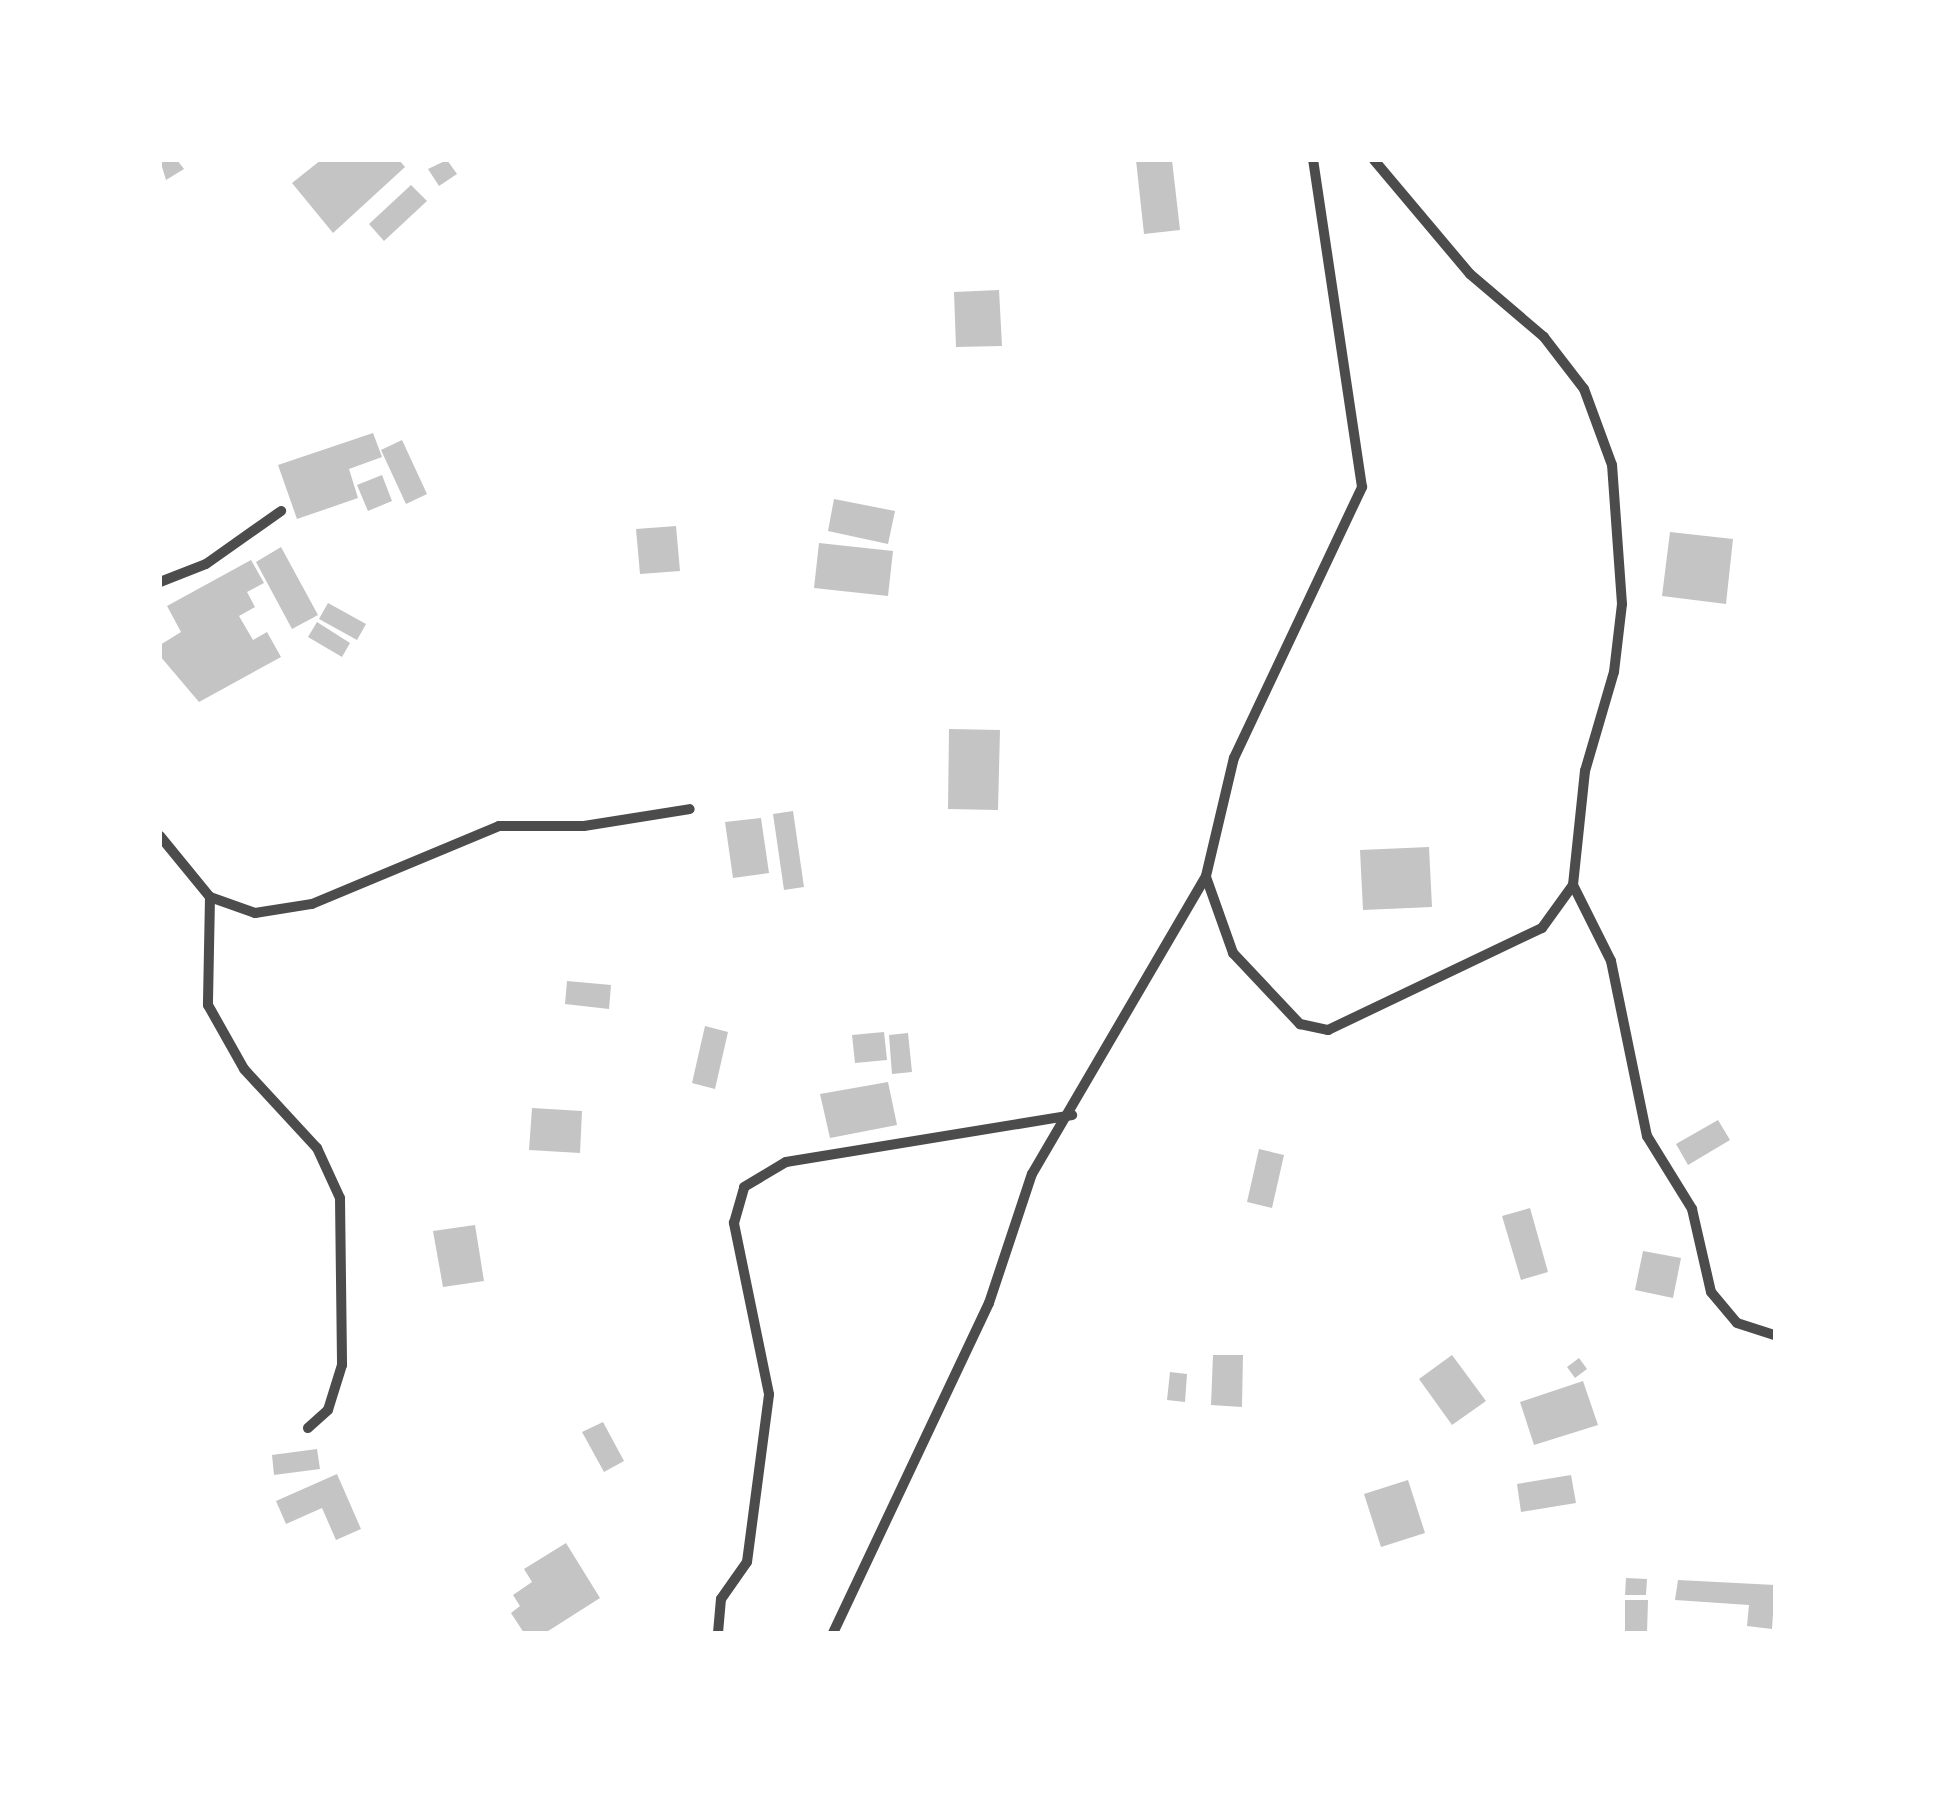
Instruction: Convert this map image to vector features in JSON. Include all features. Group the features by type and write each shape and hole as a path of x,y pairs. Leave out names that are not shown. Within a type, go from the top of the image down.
{"street":[{"path":"833,1633 989,1304 1032,1174 1072,1115 1206,876 1234,758 1362,487 1313,160"},
{"path":"1206,876 1233,953 1300,1024 1328,1030 1542,928 1573,885 1585,771 1614,672 1622,604 1612,465 1584,389 1554,350 1470,274 1374,160"},
{"path":"160,582 206,564 281,511"},
{"path":"160,836 210,896 254,912 312,904 500,826 584,826 690,809"},
{"path":"1573,885 1610,961 1647,1136 1692,1209 1711,1292 1729,1318 1775,1335"},
{"path":"210,896 214,1019 244,1069 317,1148 340,1198 342,1364 328,1410 308,1428"},
{"path":"718,1633 722,1599 747,1562 768,1394 734,1223 744,1187 786,1162 1072,1115"}],"building":[{"path":"160,160 177,160 184,169 166,180"},
{"path":"321,160 399,160 405,167 333,233 292,183"},
{"path":"447,160 457,174 439,186 428,169"},
{"path":"1136,160 1172,160 1180,230 1144,234"},
{"path":"411,185 427,201 384,241 369,224"},
{"path":"999,290 1002,346 956,347 954,292"},
{"path":"373,433 382,457 349,469 358,498 297,519 278,465"},
{"path":"402,440 427,494 406,504 381,450"},
{"path":"382,475 392,501 368,511 357,485"},
{"path":"834,499 895,511 888,544 828,531"},
{"path":"676,526 680,571 640,574 636,529"},
{"path":"1670,532 1733,539 1726,604 1662,596"},
{"path":"819,543 893,551 888,596 814,588"},
{"path":"281,547 318,615 292,629 256,562"},
{"path":"251,560 264,583 247,592 255,607 239,616 253,640 267,632 281,657 199,702 160,656 160,645 181,632 167,606"},
{"path":"328,603 366,624 357,640 319,619"},
{"path":"317,622 350,643 342,657 308,637"},
{"path":"949,729 1000,730 998,810 948,809"},
{"path":"793,811 804,887 784,890 773,814"},
{"path":"761,818 769,873 733,878 725,822"},
{"path":"1429,847 1432,907 1363,910 1360,850"},
{"path":"567,981 611,985 609,1009 565,1004"},
{"path":"705,1026 728,1032 715,1089 692,1083"},
{"path":"884,1032 887,1060 855,1063 852,1035"},
{"path":"908,1033 912,1072 892,1074 889,1035"},
{"path":"888,1082 897,1125 830,1138 820,1094"},
{"path":"532,1108 582,1111 580,1153 529,1150"},
{"path":"1718,1120 1730,1140 1688,1165 1676,1144"},
{"path":"1259,1149 1284,1155 1272,1208 1247,1202"},
{"path":"1530,1208 1548,1272 1521,1280 1502,1216"},
{"path":"475,1225 484,1281 443,1287 433,1231"},
{"path":"1643,1251 1681,1258 1673,1298 1635,1290"},
{"path":"1213,1355 1243,1355 1242,1407 1211,1405"},
{"path":"1452,1355 1486,1401 1452,1425 1419,1379"},
{"path":"1579,1358 1587,1369 1575,1378 1567,1367"},
{"path":"1170,1372 1187,1374 1185,1402 1167,1400"},
{"path":"1583,1381 1598,1425 1534,1445 1520,1402"},
{"path":"603,1422 624,1461 604,1472 582,1432"},
{"path":"317,1449 320,1469 274,1475 272,1455"},
{"path":"337,1474 361,1529 336,1540 322,1508 286,1524 276,1501"},
{"path":"1571,1475 1576,1503 1521,1512 1517,1484"},
{"path":"1408,1480 1425,1533 1381,1547 1364,1494"},
{"path":"566,1543 600,1598 545,1633 524,1633 511,1613 520,1606 513,1595 532,1582 524,1569"},
{"path":"1626,1578 1647,1579 1646,1595 1625,1595"},
{"path":"1678,1580 1775,1585 1772,1629 1747,1626 1749,1605 1675,1600"},
{"path":"1625,1600 1648,1600 1647,1633 1625,1633"}]}
